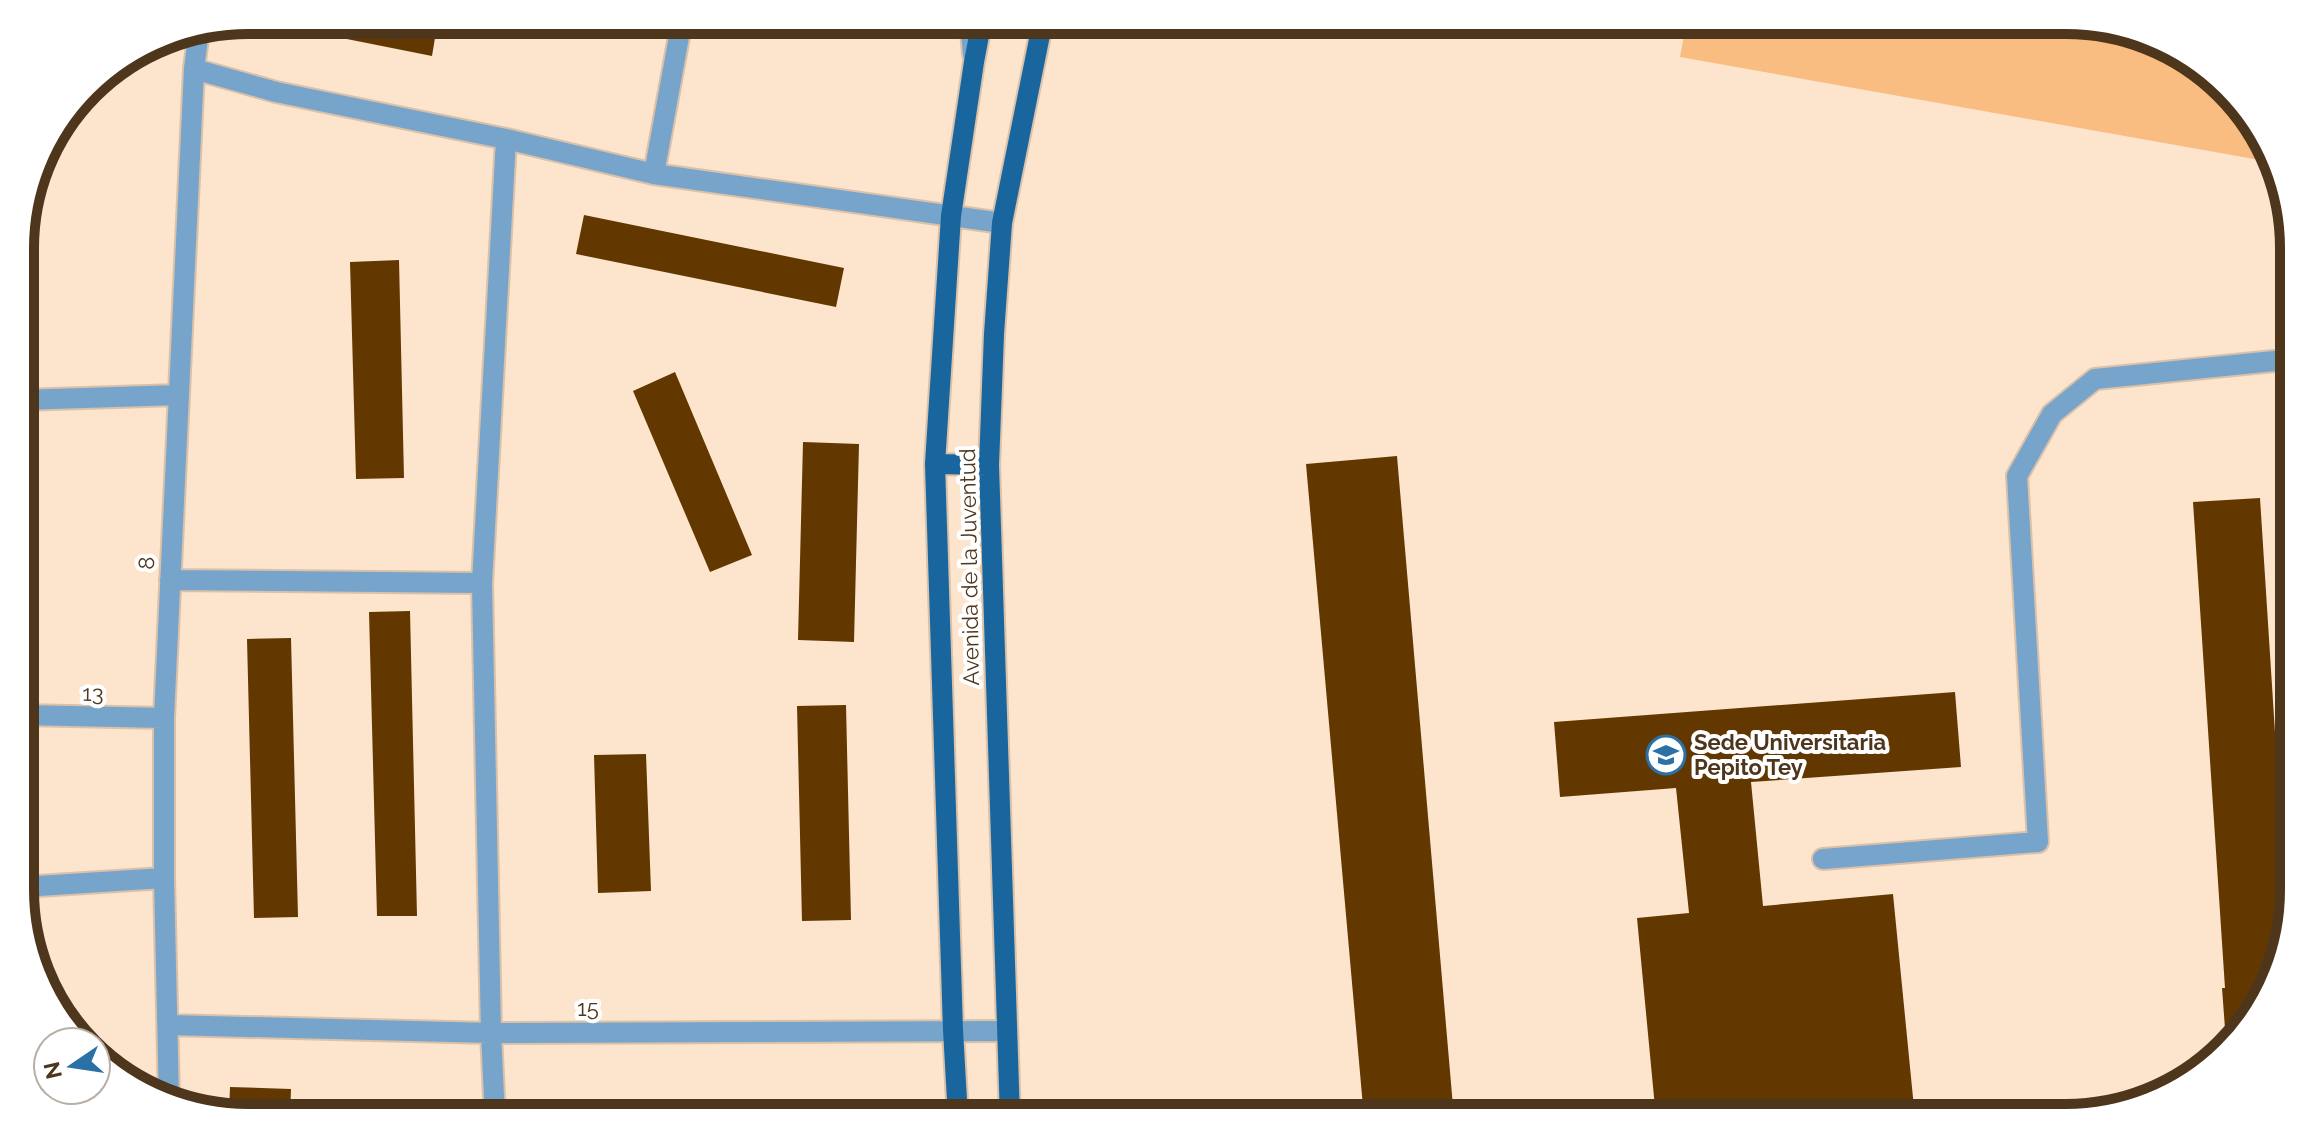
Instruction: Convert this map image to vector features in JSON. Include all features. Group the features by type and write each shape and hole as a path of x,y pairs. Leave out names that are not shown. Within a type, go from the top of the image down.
{"main road":[{"name":"Avenida de la Juventud","path":"957,1104 935,464 951,216 979,34"},
{"name":"Avenida de la Juventud","path":"1009,1104 989,465 1002,223 1040,34"},
{"path":"935,464 989,465"}],"street":[{"path":"654,174 679,34"},
{"path":"971,34 974,62"},
{"name":"8","path":"169,1089 164,718 198,40"},
{"path":"194,69 276,92 506,139 654,174 1002,223"},
{"path":"494,1104 482,583 506,139"},
{"path":"1823,859 2038,842 2017,476 2052,414 2095,379 2280,361"},
{"path":"34,400 178,395"},
{"path":"170,580 482,583"},
{"name":"13","path":"34,715 164,718"},
{"path":"34,886 164,878"},
{"name":"15","path":"169,1025 491,1033 1006,1031"}],"shaded area":[{"path":"1684,34 2094,36 2148,50 2185,70 2227,107 2261,160 1680,57"}],"building":[{"path":"321,34 436,34 432,56"},
{"path":"584,215 844,268 836,307 576,254"},
{"path":"399,260 404,478 356,479 350,262"},
{"path":"675,372 752,555 710,572 633,391"},
{"path":"803,442 859,444 854,642 798,640"},
{"path":"1397,456 1453,1104 1363,1104 1306,464"},
{"path":"2260,498 2280,811 2280,904 2276,932 2258,985 2225,1033 2222,988 2225,988 2193,502"},
{"path":"410,611 417,916 377,916 369,612"},
{"path":"291,638 298,917 254,918 247,639"},
{"path":"1955,692 1961,767 1751,782 1763,906 1893,894 1914,1104 1655,1104 1637,918 1689,913 1676,788 1560,797 1554,722"},
{"path":"846,705 851,920 802,921 797,706"},
{"path":"646,754 651,891 598,893 594,755"},
{"path":"230,1087 291,1089 290,1104 229,1103"},
{"path":"766,1100 860,1100 860,1104 766,1104"}],"place":[{"name":"Sede Universitaria Pepito Tey","path":"1666,755"}]}
